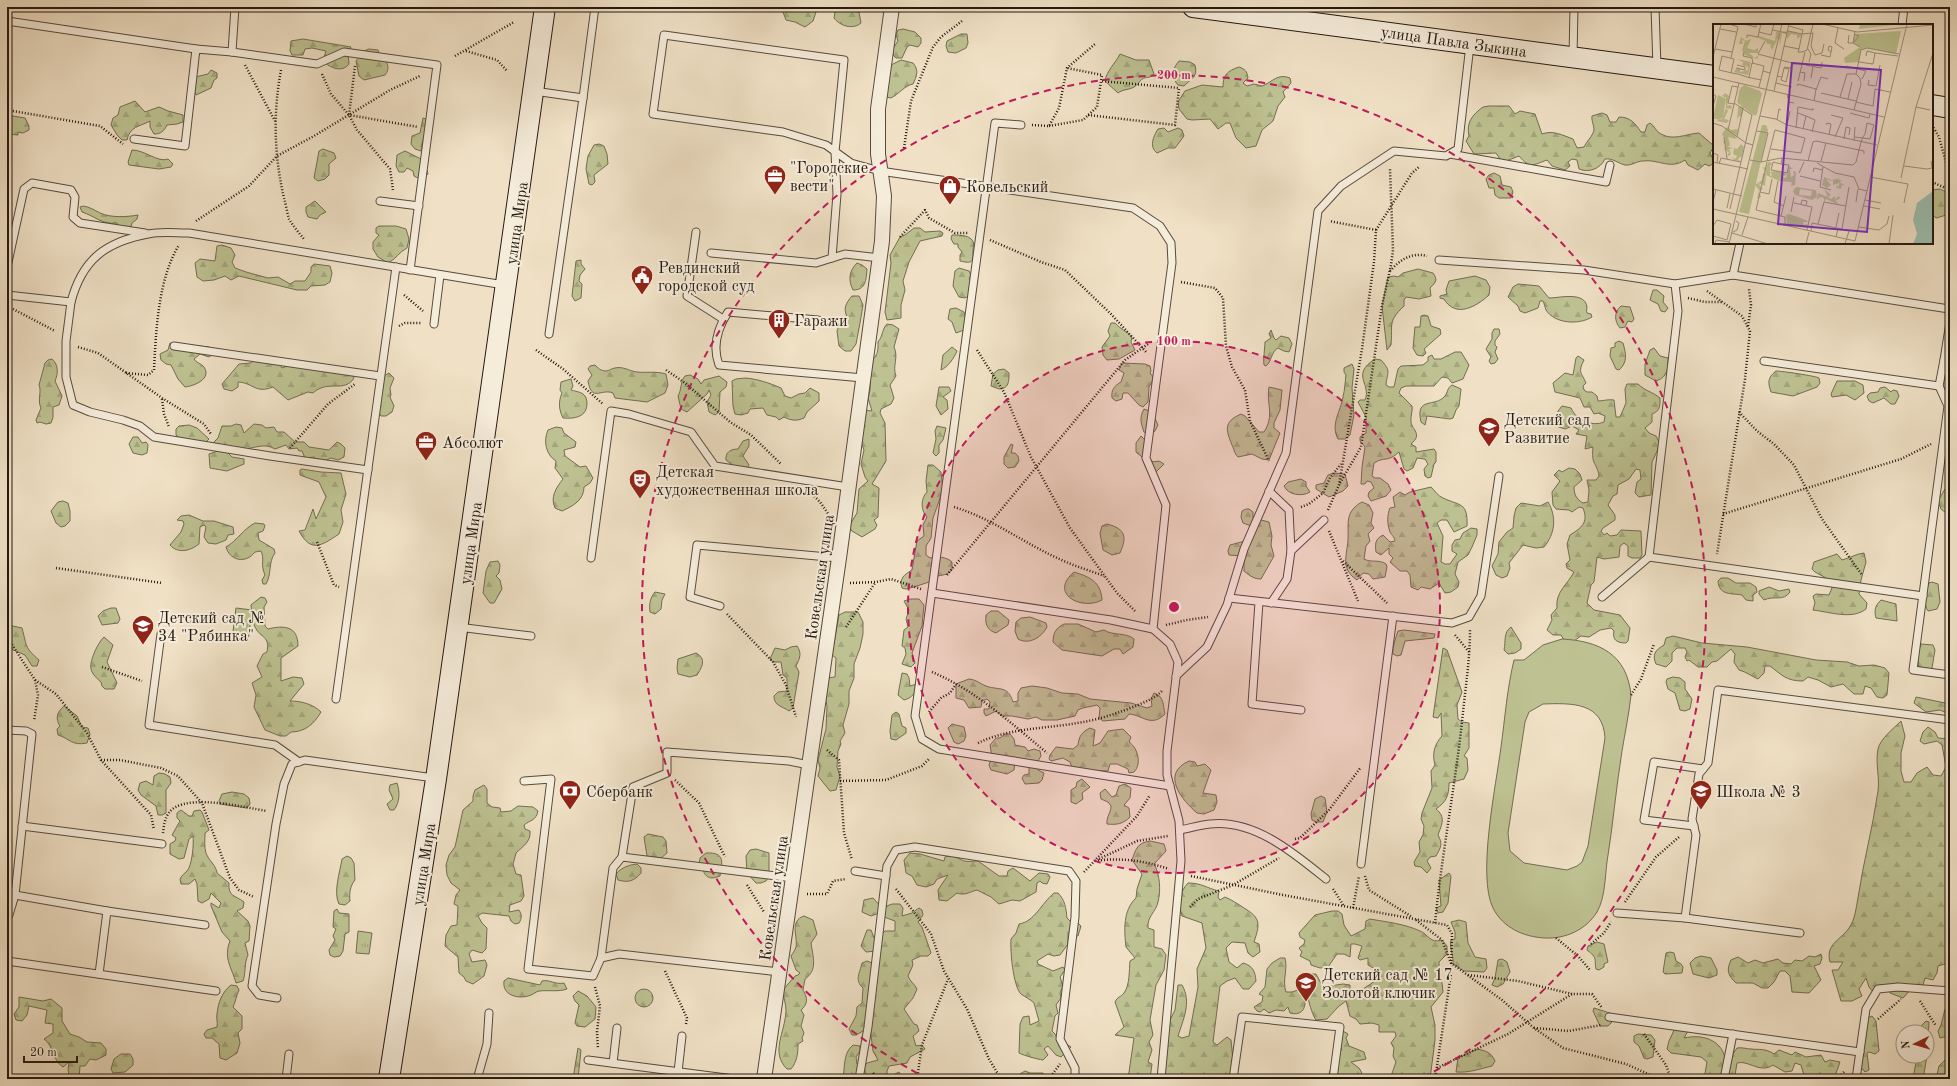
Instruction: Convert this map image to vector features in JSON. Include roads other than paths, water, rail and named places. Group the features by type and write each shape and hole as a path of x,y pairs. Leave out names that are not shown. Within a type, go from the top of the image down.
{"main road":[{"name":"улица Мира","path":"389,1079 458,627 545,7"},
{"name":"улица Павла Зыкина","path":"1193,7 1297,13 1470,43 1713,76"},
{"path":"1933,105 1950,108"}],"street":[{"name":"Ковельская улица","path":"764,1079 839,558 880,258 884,196 878,154 878,108 892,7"}],"lane":[{"path":"234,53 235,7"},
{"path":"549,334 595,7"},
{"path":"1573,57 1574,7"},
{"path":"1655,7 1658,68"},
{"path":"1902,24 1904,7"},
{"path":"7,21 196,49 317,64 344,52 437,65 410,270"},
{"path":"832,258 837,194 835,152 844,60 664,35 653,114 783,132 826,145 835,152 851,163 880,171 1134,208 1160,226 1171,244 1172,263 1146,458 1166,505 1153,629"},
{"path":"1176,676 1207,647 1228,602 1244,549 1286,453 1318,211 1341,186 1394,151 1446,156 1458,149 1470,43"},
{"path":"134,139 185,146 196,49"},
{"path":"534,90 582,98"},
{"path":"1022,125 995,123 988,186 915,716 922,739 939,749 1170,786"},
{"path":"1450,154 1606,182 1610,165"},
{"path":"7,267 24,190 32,183 71,190 74,197 73,217 80,223 149,234 189,233 507,285"},
{"path":"380,201 419,206"},
{"path":"696,232 687,296 723,320"},
{"path":"149,234 116,242 90,260 75,284 66,342 66,377 73,405 90,412 140,426 154,437 282,458 368,470"},
{"path":"1733,275 1740,244"},
{"path":"711,253 816,263 845,254 880,258"},
{"path":"1439,260 1584,270 1675,284 1733,275 1743,276 1949,309 1950,317"},
{"path":"336,700 396,267"},
{"path":"434,322 440,275"},
{"path":"1602,597 1649,557 1678,311 1675,284"},
{"path":"7,295 71,302"},
{"path":"818,320 728,312 719,325 715,353 719,365 863,378"},
{"path":"1950,322 1947,360 1939,386 1948,406 1913,670 1950,675"},
{"path":"174,346 380,376"},
{"path":"1764,361 1939,386"},
{"path":"591,558 611,410 690,432 715,466 848,486"},
{"path":"1228,602 1271,603 1452,622 1469,617 1482,596 1499,476"},
{"path":"1270,491 1289,510 1291,551 1287,578 1271,603"},
{"path":"1291,551 1324,520"},
{"path":"720,606 690,597 697,545 839,558"},
{"path":"1649,557 1923,596"},
{"path":"932,593 1111,620 1153,629 1170,644 1178,662 1167,751 1167,775 1179,821 1180,873 1161,1079"},
{"path":"1259,602 1252,704 1301,710"},
{"path":"1361,864 1393,616"},
{"path":"458,627 531,636"},
{"path":"161,634 149,725 275,745 299,762"},
{"path":"1685,918 1696,835 1692,819 1699,774 1708,763 1718,690 1950,720"},
{"path":"7,730 26,731 32,734 15,895 10,915"},
{"path":"524,781 551,779 528,969 593,976 601,958 613,868 622,857 633,787 666,773 667,752 809,765"},
{"path":"277,998 259,995 252,986 278,812 284,784 292,764 305,760 436,778"},
{"path":"1694,826 1644,820 1654,762 1703,769"},
{"path":"1180,830 1211,824 1246,827 1292,852 1326,879"},
{"path":"22,826 162,844"},
{"path":"859,1079 867,1032 887,866 896,850 915,847 1069,871 1076,881 1075,917 1060,1039 1075,1068 1075,1079"},
{"path":"622,857 793,878"},
{"path":"855,871 886,876"},
{"path":"15,895 107,911 205,925"},
{"path":"99,974 107,911"},
{"path":"1617,913 1685,918 1800,933"},
{"path":"601,958 619,954 779,972"},
{"path":"7,961 216,992"},
{"path":"1856,1079 1866,1009 1878,989 1898,987 1950,991"},
{"path":"474,1079 478,1076 487,1044 490,1013"},
{"path":"1233,1079 1242,1017 1340,1027 1333,1079"},
{"path":"1609,1017 1860,1052"},
{"path":"613,1063 617,1028"},
{"path":"1724,1079 1733,1034"},
{"path":"678,1072 682,1036"},
{"path":"286,1079 289,1054"},
{"path":"588,1060 734,1079"}],"place":[{"name":"\"Городские вести\"","path":"775,196"},
{"name":"Ковельский","path":"950,206"},
{"name":"Ревдинский городской суд","path":"642,296"},
{"name":"Гаражи","path":"779,340"},
{"name":"Детский сад Развитие","path":"1489,448"},
{"name":"Абсолют","path":"426,462"},
{"name":"Детская художественная школа","path":"640,500"},
{"name":"Детский сад № 34 \"Рябинка\"","path":"143,646"},
{"name":"Сбербанк","path":"570,810"},
{"name":"Школа № 3","path":"1701,810"},
{"name":"Детский сад № 17 Золотой ключик","path":"1306,1002"}]}
